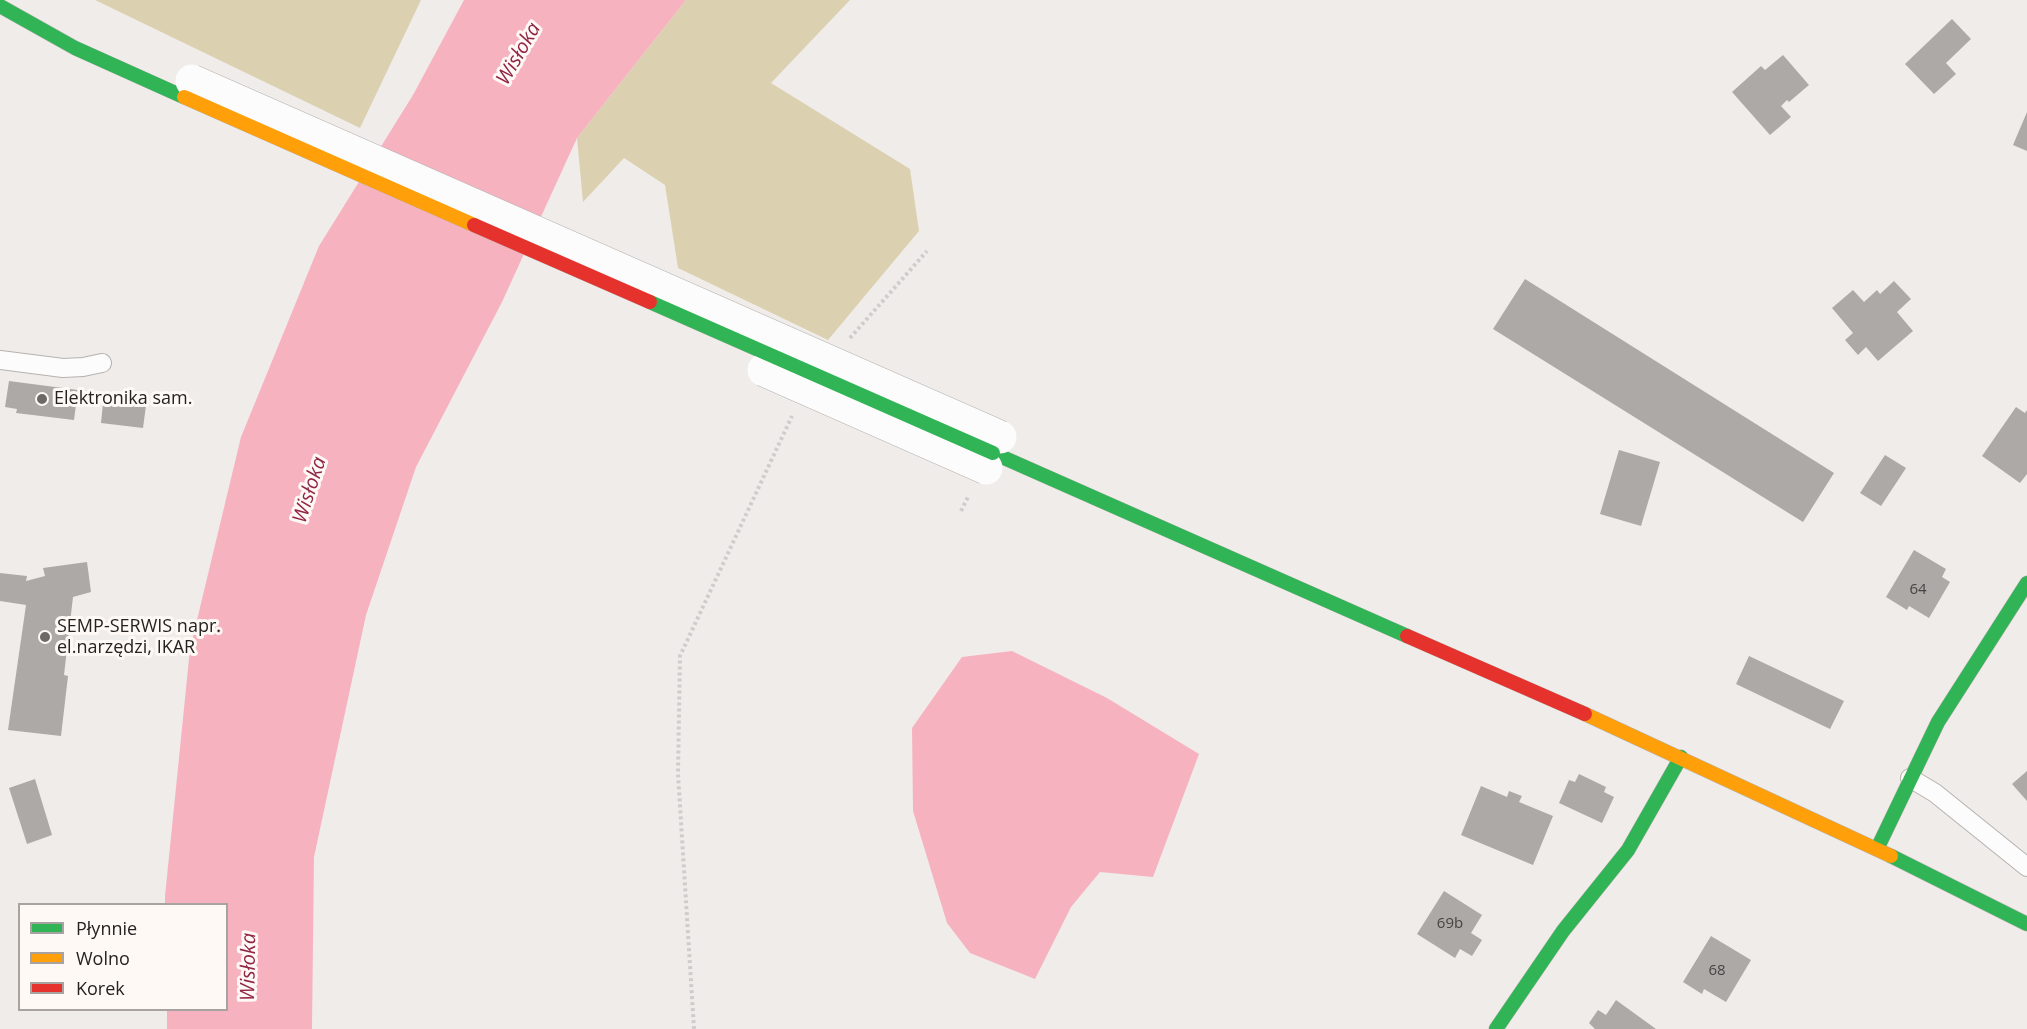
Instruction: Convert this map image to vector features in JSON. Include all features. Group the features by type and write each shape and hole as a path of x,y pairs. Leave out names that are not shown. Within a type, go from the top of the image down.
{"street":[{"path":"0,6 75,48 1681,757 1877,849 2027,924"},
{"path":"30,40 75,48"},
{"path":"1877,849 1938,722 2027,583"},
{"path":"1496,1029 1563,931 1628,850 1681,757"}],"lane":[{"path":"0,360 63,368 102,363"},
{"path":"1910,778 1935,793 2027,867"}],"path":[{"path":"844,345 927,251"},
{"path":"694,1029 678,774 680,656 796,407"}],"shaded area":[{"path":"95,0 421,0 360,128"},
{"path":"686,0 850,0 771,83 910,169 919,231 828,340 678,268 665,185 624,158 583,202 577,138"}],"water":[{"name":"Wisłoka","path":"464,0 686,0 577,138 502,302 416,467 366,615 314,857 312,1029 167,1029 167,1011 228,1011 228,903 165,903 165,896 190,649 241,437 319,246 413,95"},
{"path":"1012,651 1107,698 1199,754 1153,877 1100,872 1071,907 1035,979 970,953 947,923 913,811 912,728 962,657"}],"building":[{"path":"1952,19 1971,39 1946,63 1956,74 1934,94 1905,64"},
{"path":"1783,55 1809,85 1781,106 1791,117 1770,135 1732,92 1761,66 1765,70"},
{"path":"2027,112 2027,151 2013,145"},
{"path":"1525,279 1834,473 1803,522 1493,329"},
{"path":"1894,281 1911,299 1897,312 1913,331 1878,361 1866,347 1858,355 1845,340 1853,333 1832,308 1853,290 1864,302 1877,290 1880,294"},
{"name":"Elektronika sam.","path":"9,381 78,390 74,420 16,413 17,409 5,407"},
{"path":"104,393 147,398 143,428 101,423"},
{"path":"2016,407 2025,413 2027,410 2027,474 2020,483 1982,456"},
{"path":"1619,450 1660,462 1641,526 1600,514"},
{"path":"1885,455 1906,468 1881,506 1860,493"},
{"path":"1914,550 1946,569 1942,577 1950,582 1929,618 1909,606 1907,610 1886,597"},
{"name":"SEMP-SERWIS napr. el.narzędzi, IKAR","path":"87,562 91,592 73,597 64,675 68,676 61,736 8,730 26,605 0,601 0,573 27,576 26,581 45,576 43,568"},
{"path":"1749,656 1844,701 1830,729 1736,684"},
{"path":"2027,771 2027,801 2012,784"},
{"path":"1579,774 1606,787 1604,792 1614,797 1602,823 1559,803 1569,780 1575,782"},
{"path":"35,779 52,835 27,844 9,788"},
{"path":"1481,786 1507,797 1509,791 1522,796 1519,802 1553,816 1533,865 1461,835"},
{"path":"1444,891 1482,915 1471,933 1482,940 1472,956 1460,949 1455,958 1417,934"},
{"path":"1711,936 1751,960 1726,1002 1704,989 1702,994 1683,982"},
{"path":"1616,1000 1656,1029 1595,1029 1589,1023 1598,1010 1606,1015"}],"traffic: fast":[{"path":"0,6 75,48 184,97"},
{"path":"650,302 993,453"},
{"path":"993,453 1407,636"},
{"path":"1877,849 1938,722 2027,583"},
{"path":"1496,1029 1563,931 1628,850 1681,757"},
{"path":"1891,856 2027,924"}],"traffic: slow":[{"path":"184,97 474,225"},
{"path":"1585,714 1891,856"}],"traffic: jam":[{"path":"474,225 650,302"},
{"path":"1407,636 1585,714"}],"place":[{"name":"Elektronika sam.","path":"42,399"},
{"name":"SEMP-SERWIS napr. el.narzędzi, IKAR","path":"45,637"}]}
